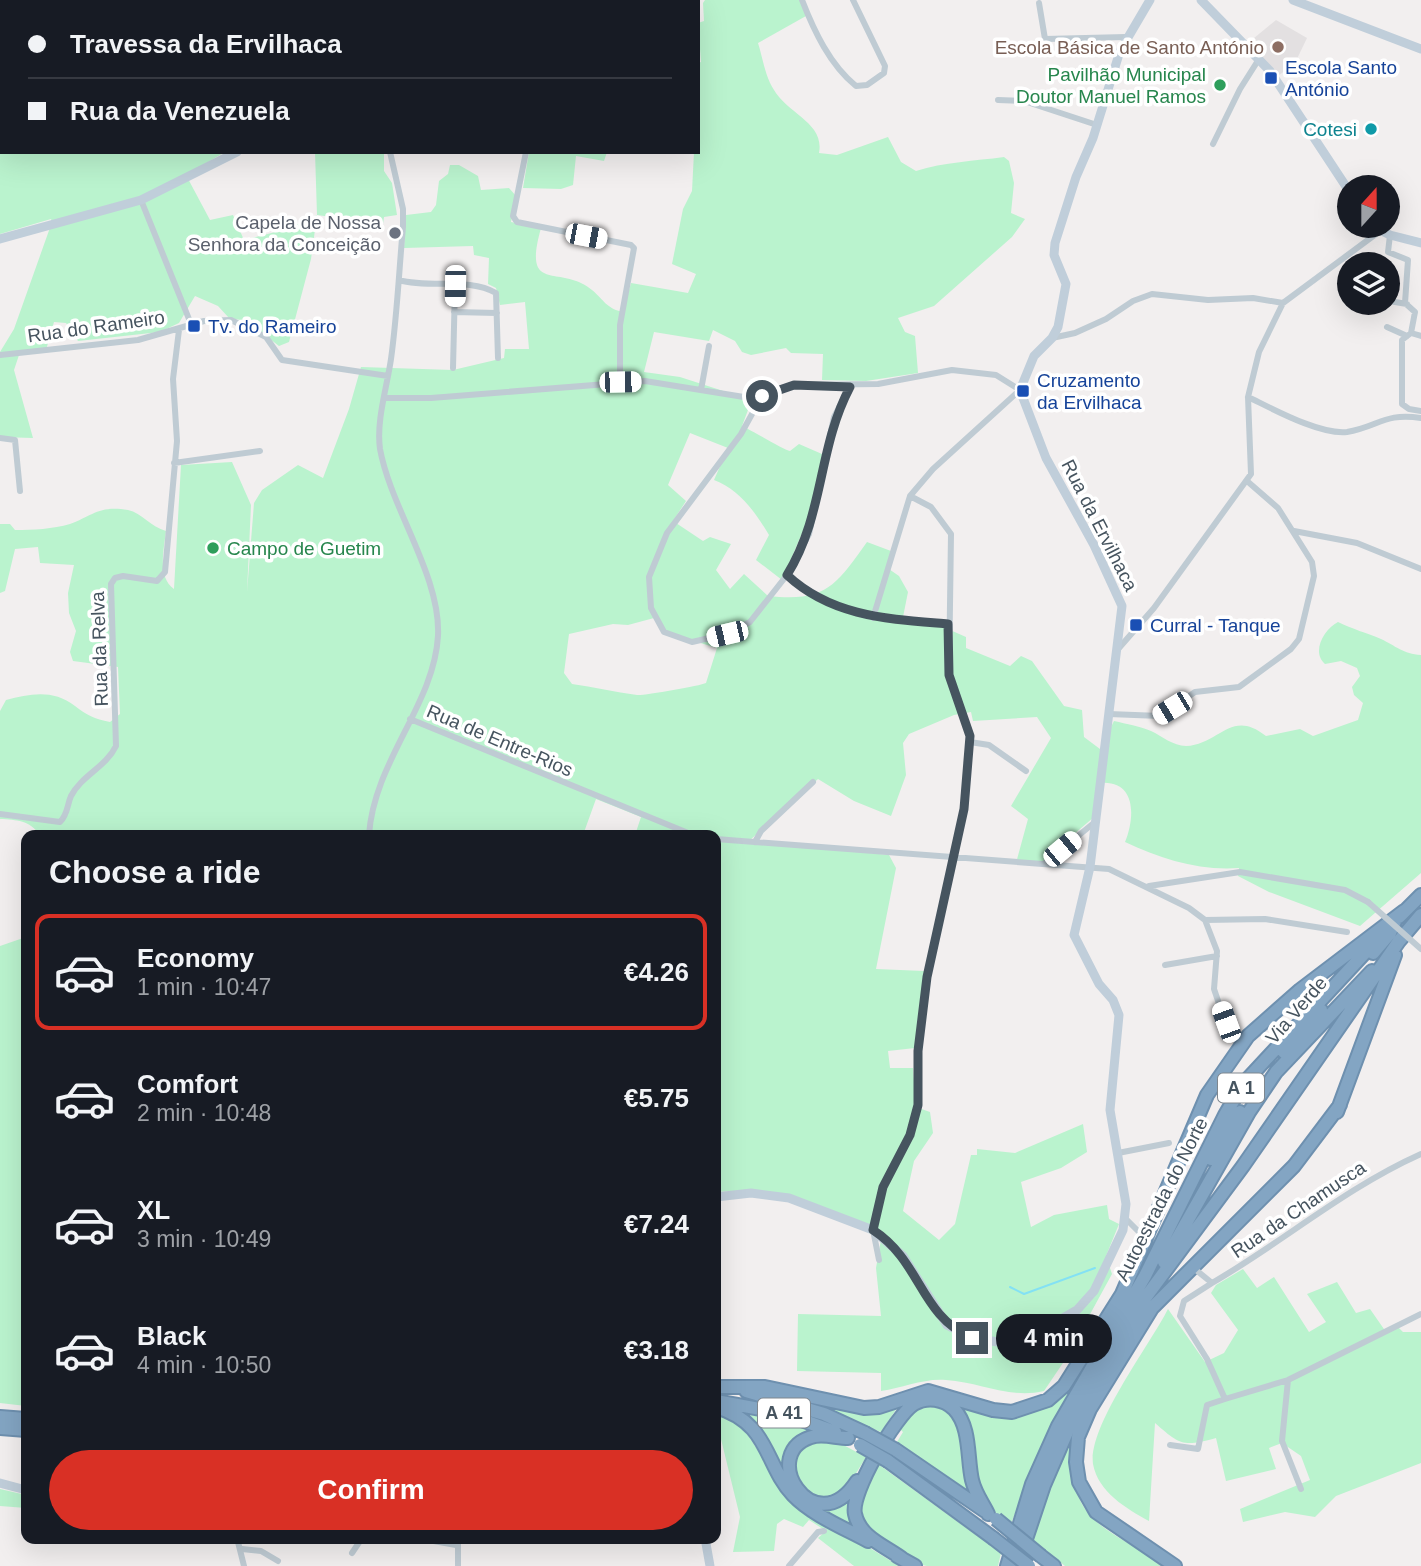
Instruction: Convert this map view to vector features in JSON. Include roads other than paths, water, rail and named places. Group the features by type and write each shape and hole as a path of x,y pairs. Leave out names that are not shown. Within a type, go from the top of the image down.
{"highway":[{"name":"Autoestrada do Norte","path":"1006,1566 1032,1484 1058,1426 1145,1276 1243,1084 1421,895"},
{"path":"743,1390 765,1387 864,1408 879,1407 918,1393 938,1393 993,1410 1012,1412 1048,1400 1064,1386 1122,1294 1207,1095 1219,1088 1248,1036 1300,990 1400,915"},
{"name":"Autoestrada do Norte","path":"1017,1566 1026,1533 1067,1432 1140,1305 1243,1166 1399,941 1421,915"},
{"name":"Via Verde","path":"1140,1305 1224,1153 1276,1072 1399,941"},
{"name":"A 1","path":"1156,1551 1124,1533 1096,1512 1087,1500 1076,1462 1078,1437 1090,1409 1152,1308 1294,1166 1306,1158 1340,1105 1399,941"},
{"name":"A 41","path":"721,1388 743,1390 824,1414 992,1516 1054,1566"},
{"path":"848,1438 824,1435 801,1442 794,1451 789,1471 797,1492 817,1503 840,1500 855,1485 898,1411 919,1396 938,1393"},
{"path":"910,1563 867,1536 855,1513 855,1499 895,1426 913,1405 934,1400 946,1403 962,1420 972,1479 992,1516"},
{"name":"A 41","path":"721,1402 782,1413 848,1438 863,1439"},
{"path":"721,1410 750,1427 769,1451 784,1484 803,1505 910,1563"},
{"path":"0,1417 21,1419"},
{"path":"0,1428 21,1430"},
{"name":"A 41","path":"892,1455 1029,1566"},
{"path":"1156,1551 1175,1566"},
{"path":"1156,1551 1187,1566"}],"street":[{"path":"802,0 812,24 844,77 856,86 873,81 884,73 885,66 853,0"},
{"path":"873,618 911,496 933,469 1002,402 1020,390 1034,356 1052,338 1064,302 1066,284 1055,259 1054,247 1126,37 1150,0"},
{"path":"1201,0 1259,59 1338,175"},
{"path":"1293,0 1421,49"},
{"path":"1039,3 1045,39 1126,37"},
{"path":"1213,144 1246,78 1259,59"},
{"path":"998,100 1024,101 1097,125"},
{"path":"0,239 141,200 233,154"},
{"path":"390,154 402,209 398,280 380,446 401,513 430,586 438,635 429,676 410,719"},
{"path":"526,154 513,215 517,222 631,245 634,248 620,325 620,382"},
{"path":"141,200 191,324"},
{"path":"1119,648 1154,608 1251,474 1253,449 1248,397 1259,352 1283,303 1364,238"},
{"path":"1390,238 1388,252 1408,260 1407,304"},
{"path":"1400,238 1421,243"},
{"path":"398,280 415,285 484,286 496,293 498,358"},
{"path":"453,368 455,286"},
{"path":"1052,338 1076,333 1106,319 1133,301 1152,294 1208,300 1253,298 1283,303"},
{"path":"1400,303 1407,304 1415,312 1409,335 1402,340 1402,404 1409,409 1421,411"},
{"path":"454,312 496,313"},
{"name":"Rua do Rameiro","path":"0,355 138,340 179,330 191,324 231,320 266,337 282,360 388,376"},
{"path":"1387,327 1409,335 1421,336"},
{"path":"179,330 173,379 177,442 174,463 260,451"},
{"path":"701,390 709,346"},
{"path":"385,398 431,398 645,382 750,398 794,385 850,387 952,370 996,375 1020,390"},
{"path":"762,396 741,434 667,533 649,577 651,608 664,632 692,642 727,634 750,622 787,575 808,534 834,417 850,387"},
{"name":"Rua da Ervilhaca","path":"1020,390 1046,458 1119,596 1122,617 1090,867 1074,935 1099,984 1113,1000 1119,1015 1110,1101 1126,1219"},
{"path":"1248,397 1323,429 1345,432 1388,416 1421,418"},
{"path":"0,438 15,440 20,491"},
{"name":"Rua da Relva","path":"0,814 60,822 66,816 71,796 92,772 109,761 116,746 111,584 115,578 123,576 157,581 165,572 174,463"},
{"path":"1109,714 1160,716 1195,692 1239,687 1291,649 1299,639 1314,576 1312,562 1278,508 1247,481"},
{"path":"879,1260 873,1230 883,1187 910,1135 918,1105 918,1051 927,977 964,809 970,742 949,675 948,624 953,577 951,534 931,507 911,496"},
{"path":"1294,531 1357,543 1421,569"},
{"path":"787,575 802,589 836,607 873,618 948,624"},
{"name":"Rua de Entre-Rios","path":"370,830 376,795 385,769 410,719 681,830"},
{"path":"970,742 989,745 1026,771"},
{"path":"755,842 761,831 813,782"},
{"path":"1045,863 1096,820"},
{"path":"721,839 1109,869 1149,886 1205,920 1265,919 1347,932"},
{"path":"1149,886 1240,872 1345,890 1368,902 1421,949"},
{"path":"1205,920 1217,956 1214,989 1229,1033"},
{"path":"1165,965 1217,956"},
{"path":"1118,1153 1169,1143"},
{"name":"Rua da Chamusca","path":"1225,1399 1207,1359 1180,1316 1184,1301 1264,1253 1368,1180 1421,1154"},
{"path":"721,1197 751,1194 789,1198 873,1230 903,1256 938,1314 959,1332 986,1341 1025,1340 1077,1310 1094,1291 1126,1219"},
{"path":"1123,1230 1139,1233 1126,1219"},
{"path":"1196,1270 1212,1283"},
{"path":"1170,1445 1198,1449 1207,1405 1288,1380 1421,1314"},
{"path":"1288,1380 1282,1441 1301,1489"},
{"path":"0,1483 21,1489"},
{"path":"789,1566 818,1532 824,1531"},
{"path":"240,1544 244,1566"},
{"path":"352,1553 358,1544"},
{"path":"457,1544 458,1566"},
{"path":"706,1544 710,1566"},
{"path":"242,1549 261,1551 278,1561"}],"waterway":[{"path":"1010,1287 1024,1294 1095,1268"}],"place":[{"name":"Escola Básica de Santo António","path":"1278,47"},
{"name":"Escola Santo António","path":"1271,78"},
{"name":"Pavilhão Municipal Doutor Manuel Ramos","path":"1220,85"},
{"name":"Cotesi","path":"1371,129"},
{"name":"Capela de Nossa Senhora da Conceição","path":"395,233"},
{"name":"Tv. do Rameiro","path":"194,326"},
{"name":"Cruzamento da Ervilhaca","path":"1023,391"},
{"name":"Campo de Guetim","path":"213,548"},
{"name":"Curral - Tanque","path":"1136,625"}]}
